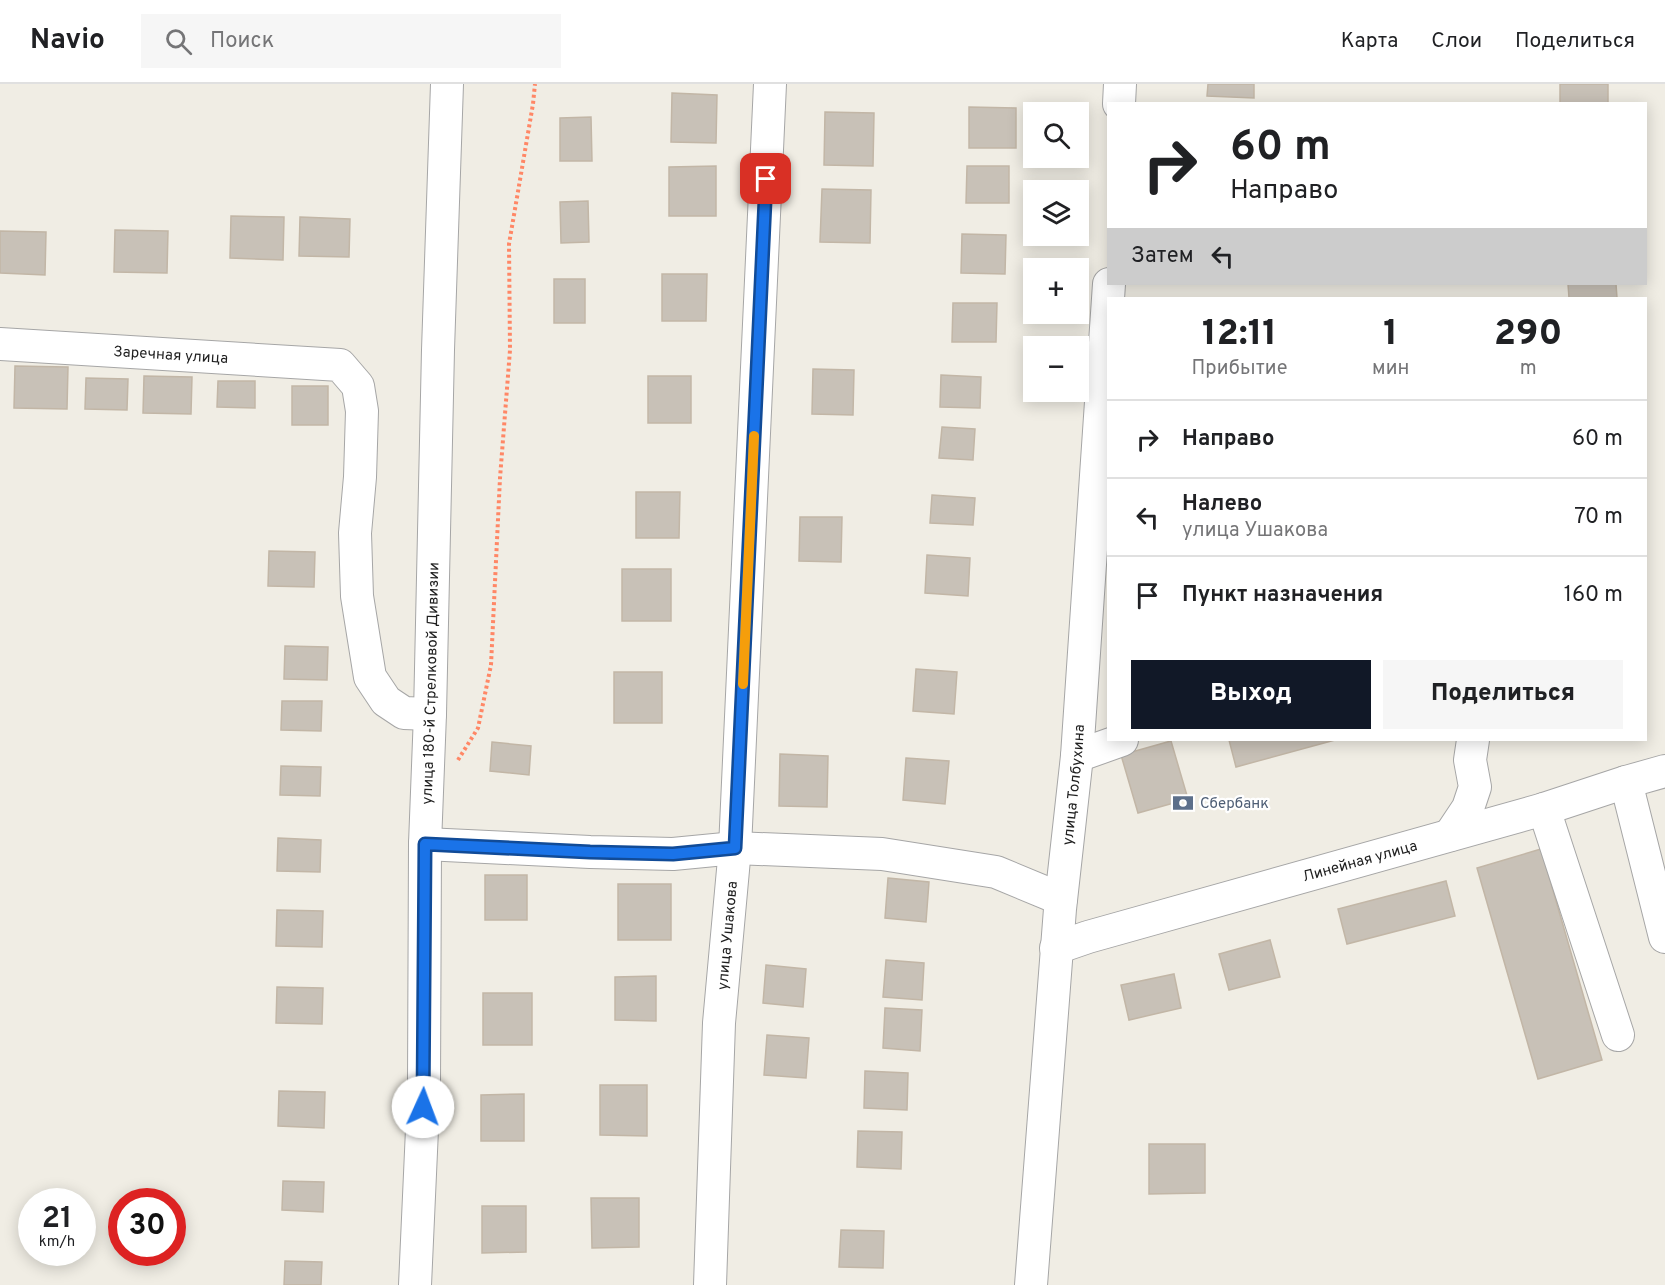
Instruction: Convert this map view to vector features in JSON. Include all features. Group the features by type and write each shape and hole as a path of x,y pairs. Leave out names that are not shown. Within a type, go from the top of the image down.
{"street":[{"name":"улица 180-й Стрелковой Дивизии","path":"415,1285 424,1085 425,844 447,84"},
{"name":"улица Ушакова","path":"710,1285 719,1023 735,848 770,84"},
{"path":"1119,102 1120,84"},
{"name":"улица Толбухина","path":"1031,1285 1056,948 1077,756 1107,314"},
{"name":"Заречная улица","path":"0,344 340,364 358,386 362,411 355,533 357,596 370,677 386,701 404,713 430,714"},
{"path":"1077,756 1119,741"},
{"path":"1450,835 1468,808 1475,787 1470,760 1473,741"},
{"name":"Линейная улица","path":"1056,948 1088,937 1544,809 1665,771"},
{"path":"1626,782 1665,937"},
{"path":"1544,809 1618,1035"},
{"path":"425,844 661,854 735,848 882,854 996,872 1061,899"}],"path":[{"path":"427,786 459,759 478,728 491,664 500,478 510,350 509,244 535,84"}],"building":[{"path":"1208,84 1254,84 1254,98 1207,96"},
{"path":"1560,84 1608,84 1608,102 1560,102"},
{"path":"672,93 717,95 716,143 671,142"},
{"path":"969,107 1016,108 1016,148 969,148"},
{"path":"825,112 874,113 873,166 824,165"},
{"path":"591,117 592,161 560,161 560,118"},
{"path":"716,166 716,216 669,216 669,167"},
{"path":"967,166 1009,166 1009,203 966,203"},
{"path":"822,189 871,190 870,243 820,242"},
{"path":"588,201 589,242 561,243 560,202"},
{"path":"231,216 284,217 283,260 230,258"},
{"path":"300,217 350,219 349,257 299,256"},
{"path":"115,230 168,231 167,273 114,272"},
{"path":"0,231 46,232 45,275 0,273"},
{"path":"962,234 1006,235 1005,274 961,273"},
{"path":"662,274 707,274 706,321 662,321"},
{"path":"554,279 585,279 585,323 554,323"},
{"path":"1568,285 1616,285 1617,297 1569,297"},
{"path":"953,303 997,303 996,342 952,342"},
{"path":"15,366 68,367 67,409 14,408"},
{"path":"813,369 854,370 853,415 812,414"},
{"path":"941,375 981,377 980,408 940,407"},
{"path":"144,376 192,377 191,414 143,413"},
{"path":"648,376 691,376 691,423 648,423"},
{"path":"86,378 128,379 127,410 85,409"},
{"path":"218,381 255,381 255,408 217,407"},
{"path":"292,386 328,386 328,425 292,425"},
{"path":"942,427 975,429 973,460 939,458"},
{"path":"636,492 680,492 679,538 636,538"},
{"path":"932,495 975,498 973,525 930,523"},
{"path":"800,517 842,517 841,562 799,561"},
{"path":"269,551 315,552 314,587 268,586"},
{"path":"927,555 970,558 968,596 925,593"},
{"path":"622,569 671,569 671,621 622,621"},
{"path":"285,646 328,647 327,680 284,679"},
{"path":"916,669 957,672 954,714 913,711"},
{"path":"614,672 662,672 662,723 614,723"},
{"path":"282,701 322,701 321,731 281,730"},
{"path":"1171,741 1188,799 1138,813 1121,755"},
{"path":"1229,741 1331,741 1236,767"},
{"path":"492,742 531,746 529,775 490,771"},
{"path":"780,754 828,756 827,807 779,806"},
{"path":"906,758 949,761 945,804 903,800"},
{"path":"281,766 321,767 320,796 280,795"},
{"path":"278,838 321,840 320,872 277,871"},
{"path":"1541,849 1602,1060 1538,1079 1477,868"},
{"path":"485,875 527,875 527,920 485,920"},
{"path":"888,878 929,882 926,922 885,918"},
{"path":"1446,881 1455,916 1347,944 1338,909"},
{"path":"618,884 671,884 671,940 618,940"},
{"path":"277,910 323,911 322,947 276,946"},
{"path":"1270,940 1280,977 1229,990 1219,954"},
{"path":"886,960 924,963 922,1000 883,997"},
{"path":"766,965 806,969 803,1007 763,1003"},
{"path":"1174,974 1181,1008 1129,1020 1121,985"},
{"path":"656,976 656,1021 615,1020 615,977"},
{"path":"277,987 323,988 322,1024 276,1023"},
{"path":"483,993 532,993 532,1045 483,1045"},
{"path":"885,1008 922,1010 920,1051 883,1048"},
{"path":"767,1035 809,1038 806,1078 764,1075"},
{"path":"865,1071 908,1073 907,1110 864,1108"},
{"path":"600,1085 647,1085 647,1136 600,1135"},
{"path":"279,1091 325,1092 324,1128 278,1126"},
{"path":"524,1094 524,1141 481,1141 481,1095"},
{"path":"858,1131 902,1132 901,1169 857,1167"},
{"path":"1149,1144 1205,1144 1205,1193 1149,1194"},
{"path":"283,1181 324,1182 323,1212 282,1210"},
{"path":"591,1198 639,1198 639,1247 592,1248"},
{"path":"482,1206 526,1206 526,1252 482,1253"},
{"path":"841,1230 884,1231 883,1268 839,1267"},
{"path":"285,1261 322,1262 321,1285 284,1285"}],"slow traffic":[{"path":"743,684 754,436"}],"place":[{"name":"Сбербанк","path":"1183,803"}],"route":[{"path":"423,1107 425,844 673,854 735,848 766,179"}]}
